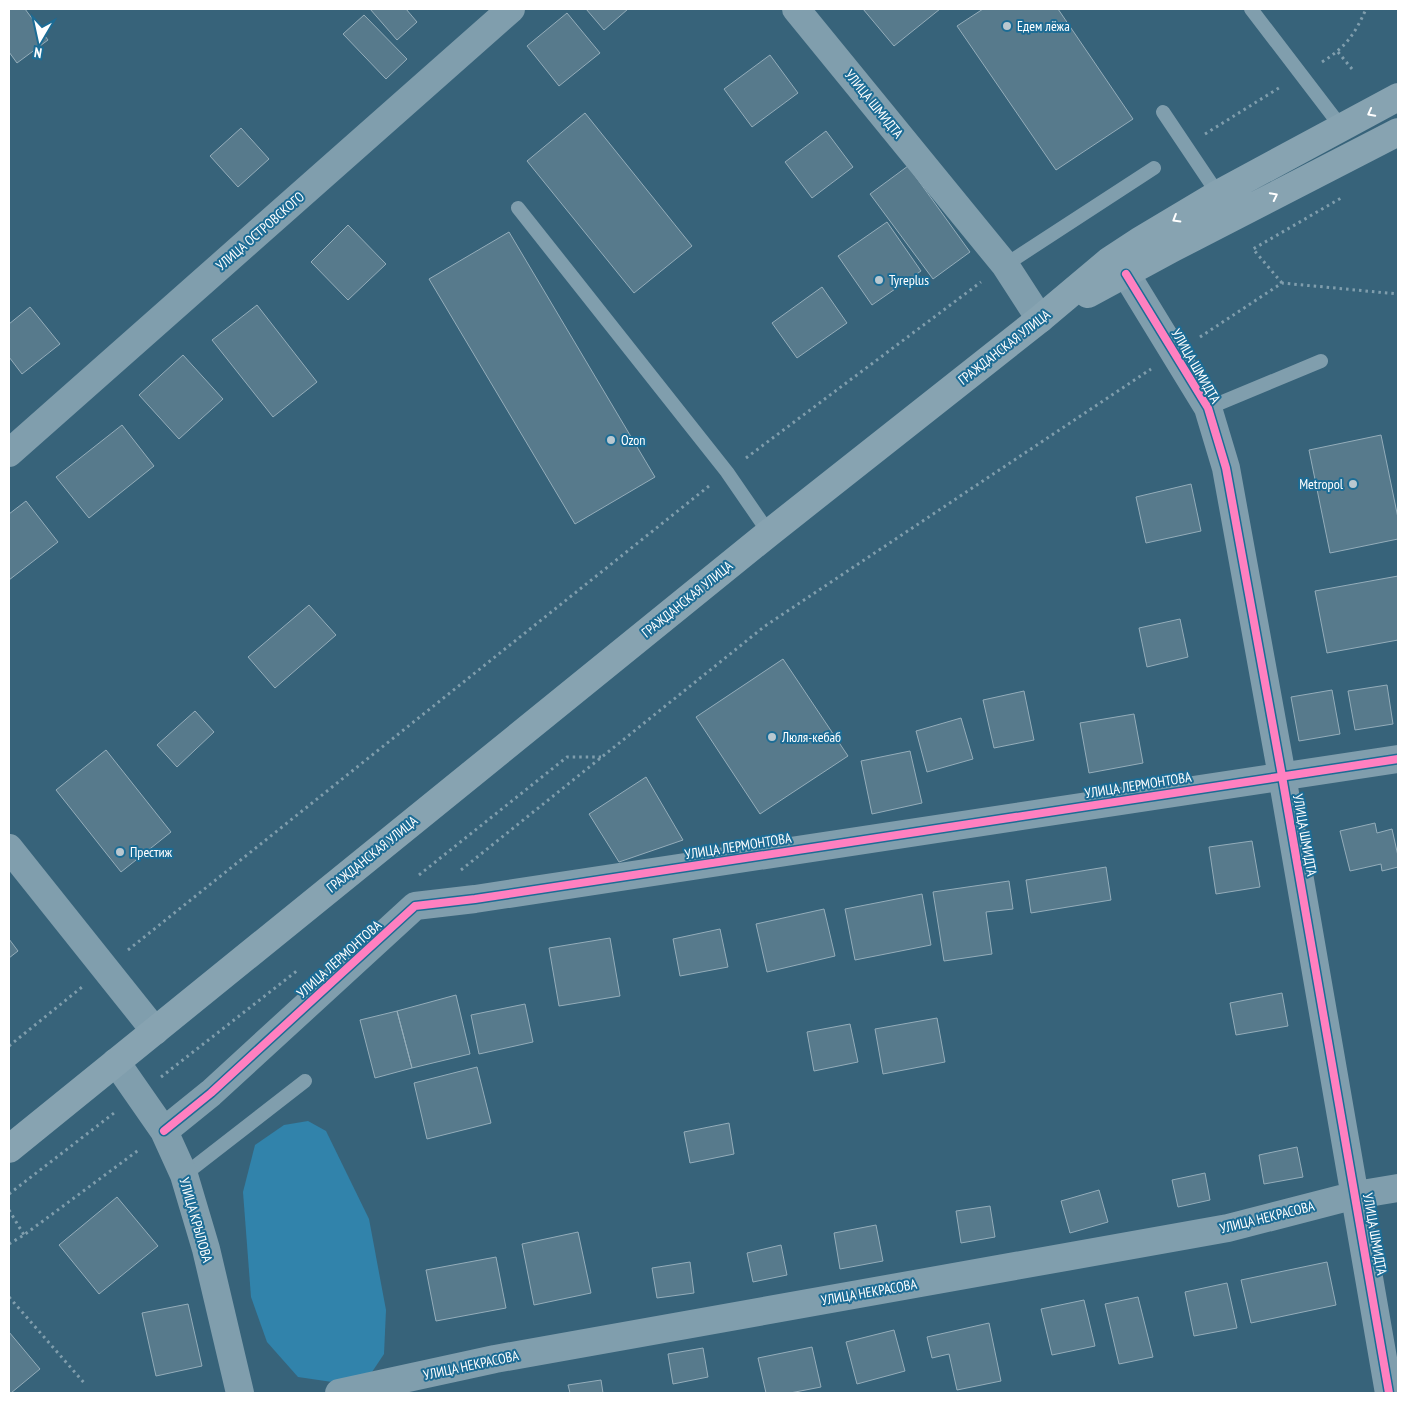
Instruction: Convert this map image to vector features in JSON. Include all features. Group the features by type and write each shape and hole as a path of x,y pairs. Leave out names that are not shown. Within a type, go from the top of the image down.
{"main road":[{"name":"ГРАЖДАНСКАЯ УЛИЦА","path":"9,1149 769,533 1040,319 1109,261 1218,194 1398,98"},
{"path":"1040,319 1230,218 1398,132"}],"street":[{"name":"УЛИЦА ОСТРОВСКОГО","path":"9,453 511,9"},
{"name":"УЛИЦА ШМИДТА","path":"796,9 1005,265 1040,319"},
{"name":"УЛИЦА ШМИДТА","path":"1126,274 1208,408 1226,468 1356,1195 1389,1393"},
{"name":"УЛИЦА ЛЕРМОНТОВА","path":"164,1131 211,1093 415,906 475,899 1398,759"},
{"path":"9,848 154,1031"},
{"name":"УЛИЦА КРЫЛОВА","path":"116,1062 164,1131 184,1175 206,1249 240,1393"},
{"name":"УЛИЦА НЕКРАСОВА","path":"339,1393 495,1359 1228,1228 1356,1195 1398,1188"}],"lane":[{"path":"1251,9 1342,128"},
{"path":"1163,112 1218,194"},
{"path":"1005,265 1154,168"},
{"path":"518,208 727,472 769,533"},
{"path":"1208,408 1321,362"},
{"path":"184,1175 305,1081"}],"path":[{"path":"1186,146 1338,52 1357,29 1366,9"},
{"path":"1338,52 1352,70"},
{"path":"1282,284 1253,249 1347,195"},
{"path":"9,1046 727,472 1005,265"},
{"path":"454,875 765,626 1282,284 1398,294"},
{"path":"9,1244 24,1235 164,1131"},
{"path":"9,1210 24,1235"},
{"path":"9,1297 86,1385"}],"shaded area":[{"path":"308,1121 326,1131 369,1219 386,1310 384,1354 370,1375 339,1383 298,1377 267,1342 251,1297 243,1192 255,1145 284,1125"}],"building":[{"path":"9,9 25,9 48,40 17,63 9,52"},
{"path":"370,9 406,9 417,22 397,40"},
{"path":"586,9 628,9 604,30"},
{"path":"863,9 940,9 894,46"},
{"path":"983,9 1058,9 1133,119 1056,170 957,26"},
{"path":"567,13 600,53 559,86 527,46"},
{"path":"364,15 407,59 386,79 343,34"},
{"path":"770,55 798,93 752,127 724,89"},
{"path":"585,113 692,246 634,293 527,161"},
{"path":"241,128 269,159 238,187 210,156"},
{"path":"826,131 853,167 812,198 785,162"},
{"path":"908,166 970,252 933,279 870,194"},
{"path":"887,222 921,271 872,305 838,256"},
{"path":"348,225 386,264 348,300 311,262"},
{"path":"509,232 655,477 575,524 429,279"},
{"path":"822,287 847,323 797,358 772,323"},
{"path":"257,305 317,382 273,417 212,340"},
{"path":"30,307 60,344 22,374 9,357 9,324"},
{"path":"183,355 223,399 179,439 139,395"},
{"path":"122,425 154,466 89,518 56,477"},
{"name":"Metropol","path":"1381,435 1398,518 1398,539 1330,553 1309,450"},
{"path":"1191,484 1201,531 1146,543 1136,497"},
{"path":"26,501 58,542 9,580 9,514"},
{"path":"1398,576 1398,640 1327,653 1315,591"},
{"path":"309,605 336,635 275,688 248,657"},
{"path":"1180,619 1188,657 1147,667 1139,628"},
{"name":"Люля-кебаб","path":"783,659 848,756 760,814 696,717"},
{"path":"1387,685 1393,724 1355,730 1348,691"},
{"path":"1332,690 1340,734 1299,741 1291,697"},
{"path":"1024,691 1034,740 994,748 983,700"},
{"path":"195,711 214,732 177,767 157,745"},
{"path":"1134,714 1143,763 1089,773 1080,723"},
{"path":"961,718 973,759 927,772 916,731"},
{"path":"106,750 171,832 121,872 56,790"},
{"path":"910,751 922,803 872,814 861,761"},
{"path":"646,777 683,840 619,862 589,814"},
{"path":"1375,823 1377,833 1392,829 1398,856 1398,867 1382,871 1381,864 1350,871 1340,831"},
{"path":"1252,841 1260,887 1216,894 1209,847"},
{"path":"1106,867 1111,900 1031,913 1026,880"},
{"path":"1009,881 1013,909 986,912 992,954 944,961 933,892"},
{"path":"922,894 931,945 855,960 845,909"},
{"path":"824,909 835,956 767,972 756,924"},
{"path":"720,929 728,967 680,976 673,939"},
{"path":"610,938 620,996 559,1006 549,948"},
{"path":"9,939 18,951 9,958"},
{"path":"1282,993 1288,1026 1236,1035 1230,1003"},
{"path":"456,995 470,1054 412,1068 397,1011"},
{"path":"525,1004 533,1042 479,1054 471,1015"},
{"path":"397,1011 412,1068 375,1078 360,1020"},
{"path":"937,1018 945,1062 883,1074 875,1029"},
{"path":"850,1024 858,1062 814,1071 807,1032"},
{"path":"477,1067 491,1123 427,1139 414,1083"},
{"path":"729,1123 734,1154 690,1163 684,1132"},
{"path":"1297,1147 1303,1177 1264,1184 1259,1155"},
{"path":"1205,1173 1210,1200 1178,1207 1172,1180"},
{"path":"1099,1190 1108,1222 1070,1233 1061,1201"},
{"path":"117,1197 158,1246 99,1294 59,1245"},
{"path":"990,1206 995,1237 961,1243 956,1211"},
{"path":"876,1225 883,1261 840,1269 834,1233"},
{"path":"578,1232 591,1293 534,1305 522,1244"},
{"path":"781,1245 787,1275 753,1282 747,1253"},
{"path":"496,1257 506,1308 436,1321 426,1270"},
{"path":"690,1262 694,1293 657,1298 652,1268"},
{"path":"1327,1262 1336,1305 1251,1323 1241,1280"},
{"path":"1227,1283 1237,1328 1194,1336 1185,1292"},
{"path":"1138,1297 1153,1357 1119,1364 1105,1304"},
{"path":"1084,1300 1095,1346 1052,1355 1041,1309"},
{"path":"188,1304 202,1366 156,1376 142,1313"},
{"path":"989,1323 1001,1381 957,1390 949,1354 932,1358 927,1337"},
{"path":"894,1330 905,1371 857,1384 846,1342"},
{"path":"9,1332 40,1369 11,1393 9,1393"},
{"path":"812,1347 821,1387 790,1393 766,1393 758,1358"},
{"path":"703,1348 708,1377 673,1384 668,1354"},
{"path":"601,1380 603,1393 570,1393 568,1385"}],"cycle path":[{"path":"1126,274 1208,408 1226,468 1282,776 1389,1393"},
{"path":"164,1131 211,1093 415,906 475,899 1398,759"}],"place":[{"name":"Едем лёжа","path":"1007,26"},
{"name":"Tyreplus","path":"879,280"},
{"name":"Ozon","path":"611,440"},
{"name":"Metropol","path":"1353,484"},
{"name":"Люля-кебаб","path":"772,737"},
{"name":"Престиж","path":"120,852"}]}
